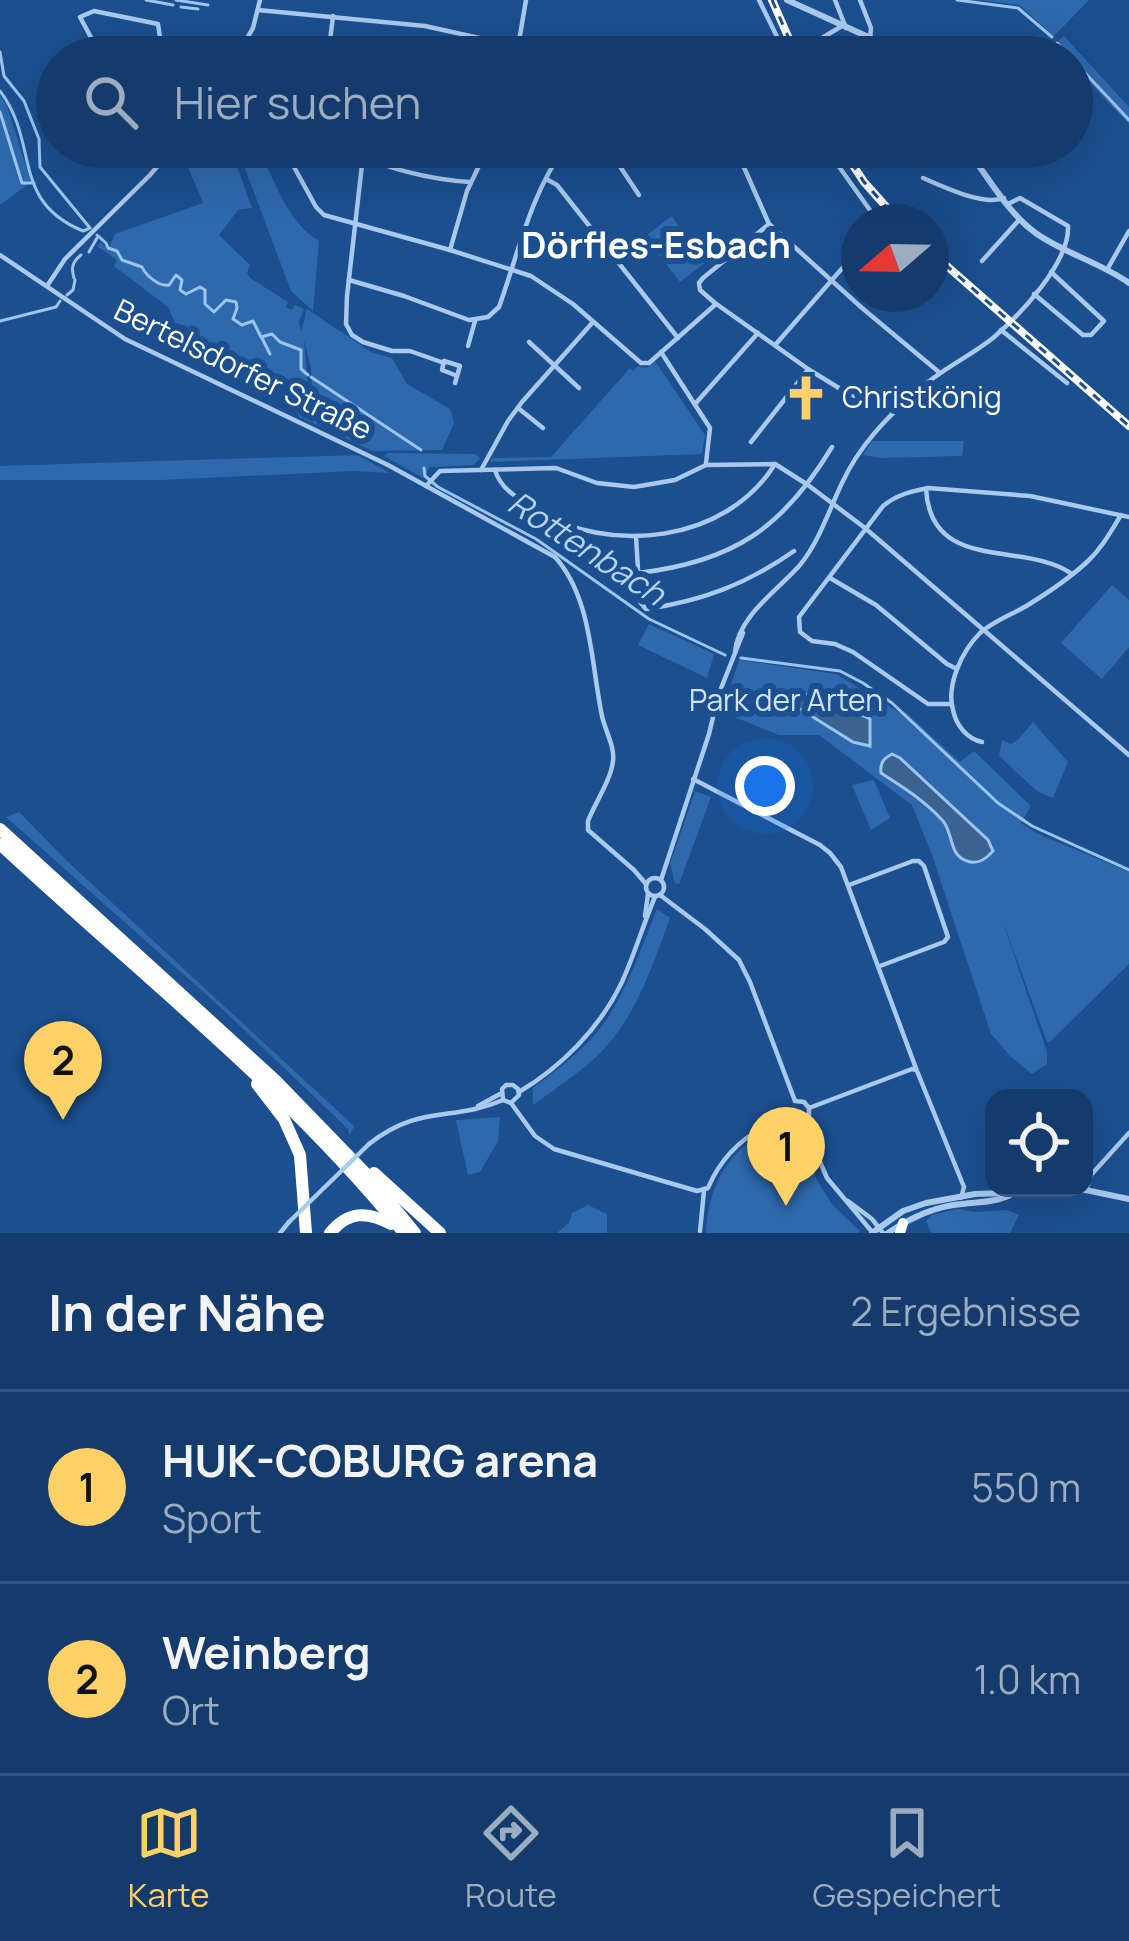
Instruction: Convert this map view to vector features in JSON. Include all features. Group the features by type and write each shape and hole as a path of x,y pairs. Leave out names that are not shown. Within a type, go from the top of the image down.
{"highway":[{"path":"0,829 440,1233"},
{"path":"0,844 240,1058 407,1232"},
{"path":"240,1058 295,1140 303,1172 306,1233"},
{"path":"328,1134 407,1232"},
{"path":"330,1233 342,1220 359,1214 377,1216 407,1232"}],"street":[{"path":"248,36 260,0"},
{"path":"519,36 526,0"},
{"path":"759,0 778,36"},
{"path":"787,0 866,36"},
{"path":"835,0 844,27"},
{"path":"860,0 871,36"},
{"path":"258,10 425,26 471,36"},
{"path":"90,36 80,16 94,11 158,24 160,36"},
{"path":"331,36 333,16"},
{"path":"827,36 844,27"},
{"path":"47,286 65,259 155,168"},
{"path":"295,168 320,212 511,268 554,289 640,363 649,362 716,304"},
{"path":"362,168 345,316 352,335 392,351 410,351 460,366 456,379"},
{"path":"402,168 470,182"},
{"path":"450,250 477,168"},
{"path":"349,280 475,321 488,317 500,307 552,168"},
{"path":"621,168 639,195"},
{"path":"745,168 770,224 940,373"},
{"path":"839,168 864,204"},
{"path":"981,168 1034,232 1129,283"},
{"path":"795,1102 739,960 657,894 653,880 667,854 745,628 811,549 857,453 894,412 1001,330 1052,272 1065,249 1070,232 1064,223 1020,198 993,202 923,178"},
{"path":"547,179 557,185 678,338"},
{"path":"982,261 1020,219"},
{"path":"770,224 699,283 700,290 808,369 848,394 894,412"},
{"path":"1108,269 1129,231"},
{"name":"Bertelsdorfer Straße","path":"0,255 125,339 429,482 550,553 571,582 585,625 614,755 587,825 593,836 653,880"},
{"path":"774,345 841,271"},
{"path":"1034,294 1083,335 1091,335 1104,321 1052,272"},
{"path":"468,346 475,321"},
{"path":"481,470 518,408 593,322"},
{"path":"1001,330 1066,383"},
{"path":"694,404 758,333"},
{"path":"529,342 580,388"},
{"path":"661,352 711,430 706,465"},
{"path":"752,442 808,369"},
{"path":"518,408 543,428"},
{"path":"638,573 722,554 772,522 808,485 832,447"},
{"path":"429,482 440,471 556,468 597,484 634,488 674,480 706,465 775,464 865,529 1129,755"},
{"path":"495,470 505,488 552,519 582,530 636,537 674,532 726,511 751,493 775,464"},
{"path":"926,489 936,523 963,547 1040,559 1072,574"},
{"path":"951,704 928,704 853,652 812,641 797,626 799,617 891,500 926,489 1030,496 1129,517"},
{"path":"982,742 963,730 951,704 957,669 985,629 1072,574 1102,546 1120,515"},
{"path":"636,537 640,602 646,608 707,597 769,569 794,551"},
{"path":"829,578 876,605 957,669"},
{"path":"693,779 820,844 834,857 849,885 959,1178 962,1200"},
{"path":"849,885 909,862 924,866 948,937 880,967"},
{"path":"280,1233 383,1132 414,1118 508,1100 568,1055 603,1015 628,968 646,916 664,885 653,880"},
{"path":"809,1108 917,1071"},
{"path":"518,1089 506,1085 508,1100 535,1136 554,1149 704,1191"},
{"path":"788,1116 789,1107 804,1102 809,1117 803,1123"},
{"path":"788,1116 803,1123"},
{"path":"700,1231 704,1191 717,1168 760,1127 788,1116"},
{"path":"803,1123 821,1168 843,1199 878,1232"},
{"path":"1093,1172 1129,1133"},
{"path":"1093,1191 1129,1199"},
{"path":"878,1232 913,1207 985,1196"},
{"path":"878,1232 901,1228 962,1200"}],"green space":[{"path":"981,0 1089,0 1054,36 1019,5"},
{"path":"1093,68 1129,107 1129,124 1093,86"},
{"path":"0,96 31,182 0,205"},
{"path":"188,168 238,168 252,208 238,210 219,235 250,265 250,278 288,302 286,307 304,309 301,332 307,309 371,352 392,358 407,384 450,409 454,423 442,450 372,451 328,429 312,393 304,340 308,389 322,427 299,417 291,395 194,341 186,326 175,323 168,307 114,266 117,260 97,246 101,242 108,250 115,234 203,203"},
{"path":"245,168 268,168 290,212 319,241 313,311 291,291"},
{"path":"671,216 707,261 680,282 645,237"},
{"path":"655,361 705,435 702,454 490,462 492,458 551,457 630,368 646,368"},
{"path":"872,441 964,441 962,456 880,458 863,455"},
{"path":"475,454 480,458 474,465 430,467 423,478 384,456"},
{"path":"357,455 390,473 0,480 0,466"},
{"path":"1112,585 1129,600 1129,647 1102,679 1061,643"},
{"path":"649,624 714,654 707,678 638,645"},
{"name":"Park der Arten","path":"739,660 836,674 900,713 904,711 960,762 974,751 1031,806 1021,823 1129,872 1129,964 1050,1042 1000,914 1047,1064 1032,1074 991,1034 912,805 819,735 779,735 722,712"},
{"path":"1033,722 1068,762 1053,798 1038,792 999,756 1002,740 1011,744 1018,740"},
{"path":"874,780 890,818 871,830 852,785"},
{"path":"695,791 711,797 679,884 670,864"},
{"path":"19,812 354,1126 350,1135 218,1005 6,817"},
{"path":"657,909 670,918 620,1029 594,1059 533,1105 533,1088 580,1050 613,1010"},
{"path":"500,1117 498,1141 480,1172 468,1175 456,1120"},
{"path":"782,1123 797,1131 818,1182 832,1204 860,1231 706,1233 712,1197 726,1166 750,1141"},
{"path":"588,1205 607,1214 607,1233 557,1233 572,1213"},
{"path":"957,1209 1007,1210 1019,1215 1010,1233 931,1233 926,1221 932,1215"}],"shaded area":[{"path":"797,693 827,699 870,719 870,746 853,742 797,707"},
{"path":"892,754 988,840 993,851 982,861 961,858 943,821 881,773 883,762"}],"waterway":[{"path":"146,0 173,5"},
{"path":"176,0 208,5"},
{"path":"957,0 1018,8 1051,36"},
{"path":"181,7 198,9"},
{"path":"0,52 4,76 24,101 36,131"},
{"path":"1093,81 1129,120"},
{"path":"0,91 20,131 29,170 45,204 60,219 88,229"},
{"path":"0,112 22,183 34,183"},
{"path":"41,168 90,228"},
{"path":"97,235 122,260 142,267 158,283 169,285 176,275 186,294 200,287 205,290 205,304 214,312 226,300 236,302 233,319 242,325 253,321 261,337 272,334 301,350 301,369 308,375"},
{"path":"89,252 97,238"},
{"path":"74,278 73,265 81,255"},
{"path":"67,295 75,280"},
{"path":"0,321 56,307 60,301"},
{"path":"262,338 270,354"},
{"path":"311,377 421,450"},
{"name":"Rottenbach","path":"424,468 425,476 438,487 536,539 649,619 725,655"},
{"name":"Rottenbach","path":"741,658 840,671 863,683 892,703 998,803 1032,826 1129,870"}],"railway":[{"path":"772,0 788,36"},
{"path":"855,168 884,204"},
{"path":"949,268 1129,426"}],"place":[{"name":"Christkönig","path":"806,398"},
{"name":"Weinberg","path":"63,1120"},
{"name":"HUK-COBURG arena","path":"786,1206"}],"district":[{"name":"Dörfles-Esbach","path":"656,245"}]}
